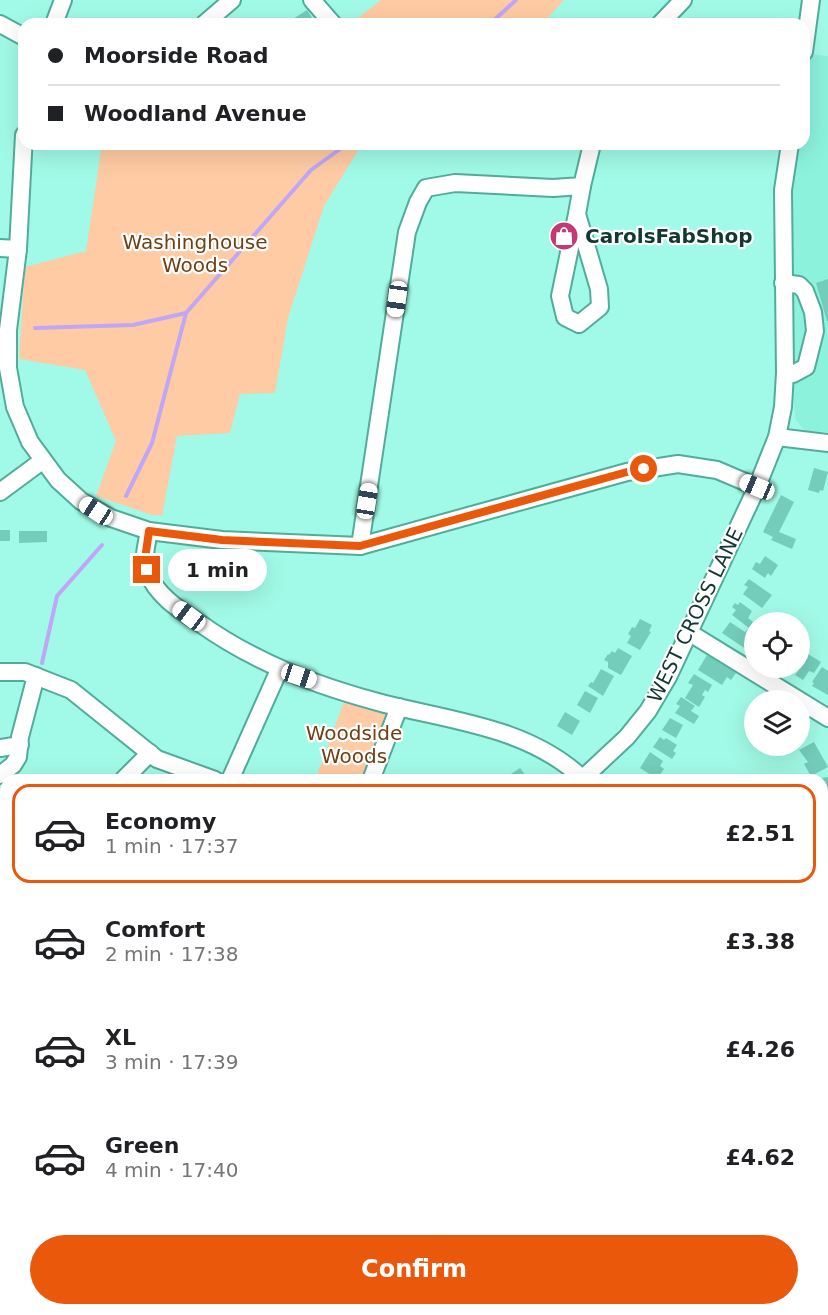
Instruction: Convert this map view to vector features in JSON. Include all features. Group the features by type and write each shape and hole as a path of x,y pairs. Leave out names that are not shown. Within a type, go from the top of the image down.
{"street":[{"path":"56,18 63,0"},
{"path":"211,18 232,0"},
{"path":"312,0 328,18"},
{"path":"666,18 683,0"},
{"path":"809,18 811,0"},
{"path":"0,24 18,34"},
{"path":"23,150 18,249 4,329 15,407 30,442 57,480 81,501 111,518 149,531 222,540 360,546 627,472 678,464 717,470 757,487"},
{"path":"577,214 599,289 600,307 579,324 565,317 560,296 582,186 591,150"},
{"name":"WEST CROSS LANE","path":"587,774 627,737 648,711 669,677 757,487 777,437 783,407 785,373 783,190 789,150"},
{"path":"360,546 407,232 426,188 454,183 553,188 582,186"},
{"path":"0,248 18,249"},
{"path":"783,283 799,285 805,291 813,312 815,331 806,367 793,374 785,373"},
{"path":"777,437 828,443"},
{"path":"0,492 42,461"},
{"path":"149,531 145,559 147,570 157,590 221,639 279,670 399,707 473,724 530,743 569,765 577,774"},
{"path":"690,633 828,718"},
{"path":"234,774 279,670"},
{"path":"0,672 25,672 71,690 158,759 199,774"},
{"path":"1,774 13,765 18,757 20,737 36,676"},
{"path":"373,774 399,707"},
{"path":"0,748 20,745"},
{"path":"129,774 150,753"}],"shaded area":[{"path":"810,54 828,56 828,432 805,431 795,419 786,219 796,150 810,150"}],"green space":[{"path":"381,0 564,0 548,18 358,18"},
{"name":"Washinghouse Woods","path":"101,150 358,150 324,206 288,318 275,393 240,394 230,433 177,436 162,516 152,515 96,496 116,441 85,370 19,359 25,267 86,251"},
{"name":"Woodside Woods","path":"344,702 391,715 369,774 317,774"}],"building":[{"path":"307,10 312,18 294,18"},
{"path":"828,279 828,321 827,321 816,283"},
{"path":"814,468 828,472 823,491 820,490 819,493 808,490"},
{"path":"781,495 794,502 779,532 796,539 792,549 771,540 773,537 763,532"},
{"path":"0,530 10,530 10,541 0,541"},
{"path":"19,531 47,531 47,542 19,543"},
{"path":"765,556 778,565 771,576 768,573 765,578 752,569 756,562 760,564"},
{"path":"749,579 772,595 762,608 743,594 748,587 744,585"},
{"path":"740,602 752,611 744,612 744,624 732,615 736,610 732,607 735,603 738,605"},
{"path":"640,619 652,625 649,631 651,632 640,650 627,643 631,636 628,634"},
{"path":"730,622 744,631 744,648 722,633"},
{"path":"618,648 632,656 621,675 608,668 608,662 604,660 608,654 612,651 615,653"},
{"path":"707,655 736,673 731,680 727,677 722,685 698,670"},
{"path":"810,655 821,662 814,673 810,671"},
{"path":"822,667 828,671 828,695 812,686 814,683 812,682"},
{"path":"601,669 614,676 603,696 588,686 591,682 593,683"},
{"path":"694,674 712,685 708,692 705,690 702,695 705,697 699,707 685,698 693,685 688,683"},
{"path":"585,691 598,698 590,713 577,705"},
{"path":"681,697 695,706 691,711 699,716 694,724 675,713 680,706 676,704"},
{"path":"565,712 580,721 572,735 557,726"},
{"path":"670,718 683,725 676,738 662,730"},
{"path":"660,737 677,745 672,759 653,747"},
{"path":"814,742 828,767 810,774 804,764 808,762 804,756 810,756 810,744"},
{"path":"650,752 663,761 660,766 664,769 660,774 649,774 640,768"},
{"path":"520,768 524,774 511,774"}],"waterway":[{"path":"496,18 516,0"},
{"path":"126,496 152,443 186,313 311,170 339,150"},
{"path":"35,328 133,325 186,313"},
{"path":"42,663 57,596 102,545"}],"place":[{"name":"CarolsFabShop","path":"564,236"}],"route":[{"path":"147,570 145,559 149,531 222,540 360,546 644,469"}]}
